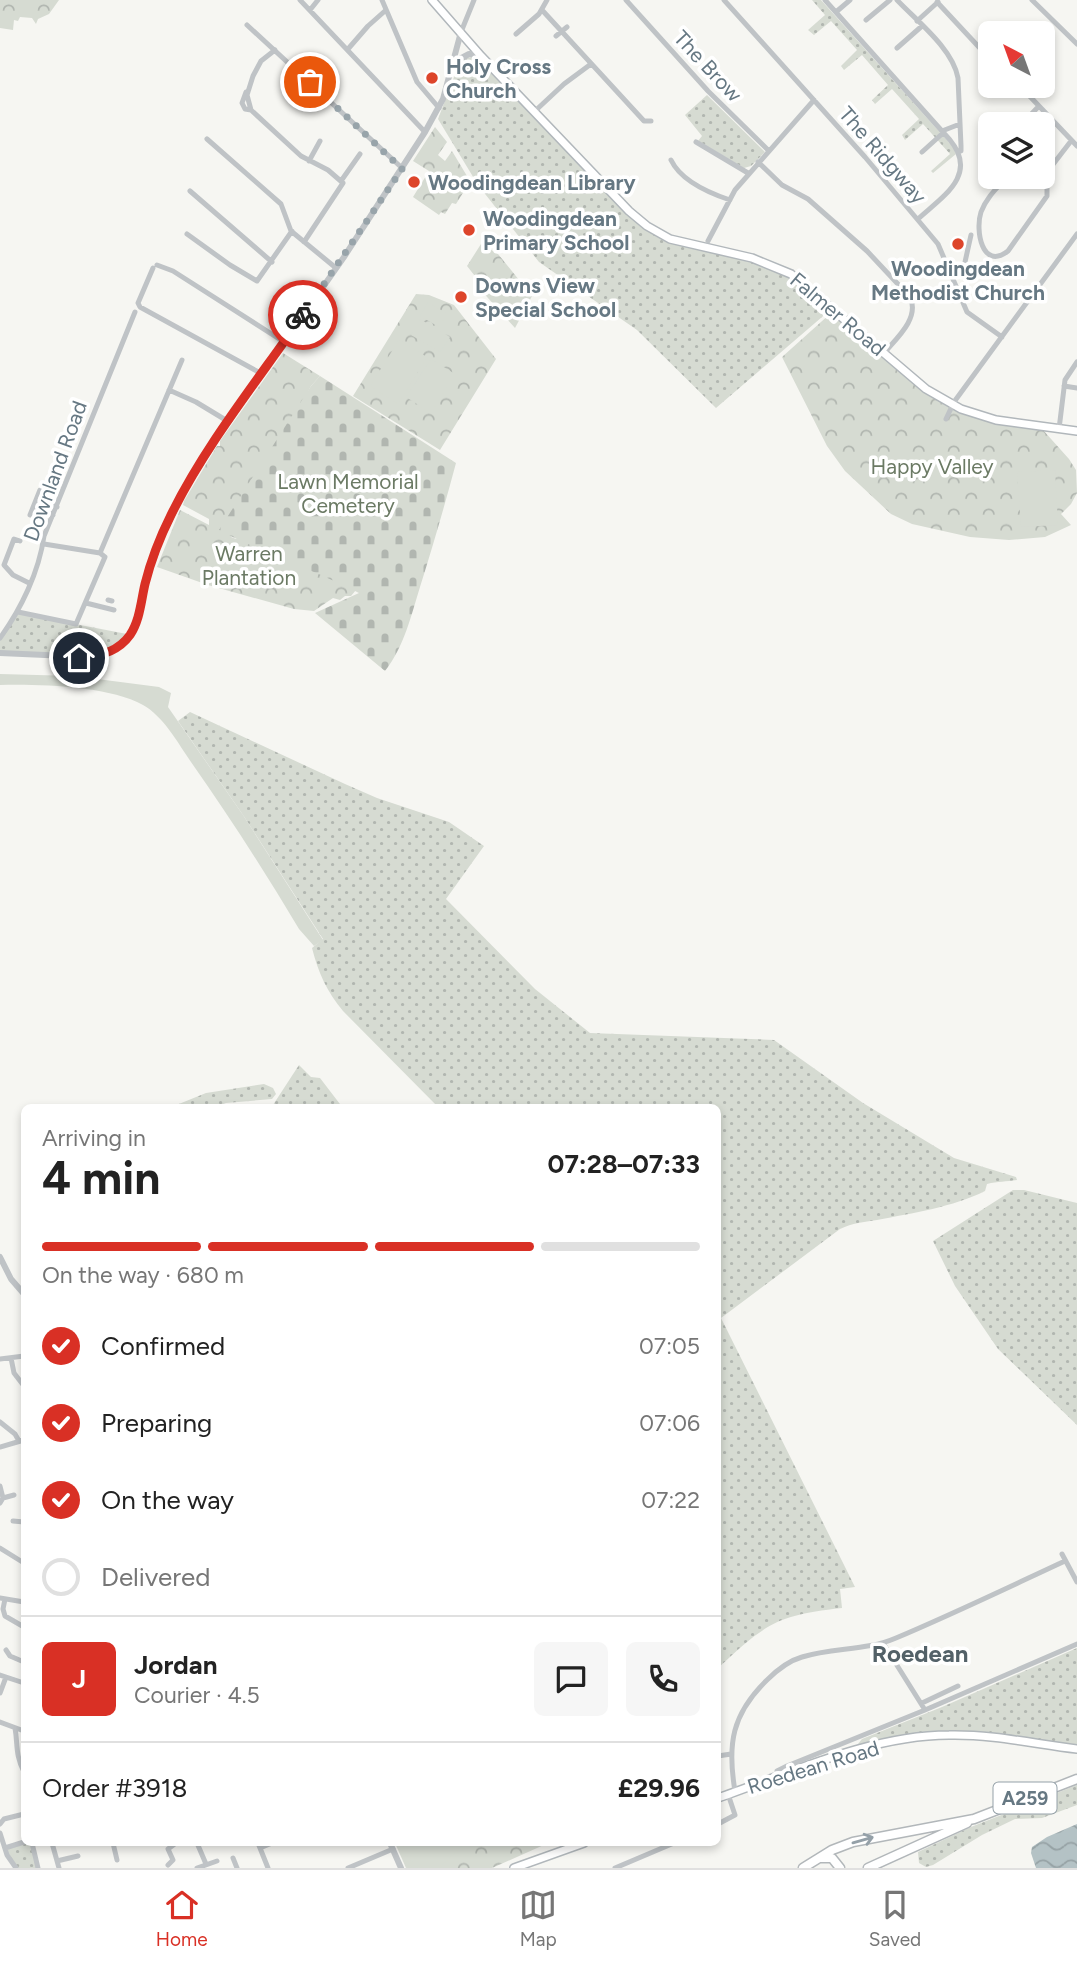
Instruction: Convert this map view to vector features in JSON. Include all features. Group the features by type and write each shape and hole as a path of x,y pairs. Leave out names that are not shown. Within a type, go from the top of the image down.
{"main road":[{"name":"Falmer Road","path":"432,0 481,56 629,211 647,226 680,242 752,258 783,269 933,394 953,405 989,418 1077,431"},
{"name":"Roedean Road","path":"721,1797 798,1765 870,1746 943,1735 968,1735 1077,1749"},
{"name":"A259","path":"803,1868 832,1850 874,1837 974,1818 1077,1779"},
{"name":"A259","path":"868,1868 965,1825 974,1818"},
{"path":"514,1868 576,1846"},
{"path":"817,1859 832,1857 840,1868"}],"street":[{"path":"300,0 425,132"},
{"path":"310,10 318,0"},
{"path":"382,0 417,82 439,108"},
{"path":"0,653 90,657 112,651 126,640 137,621 147,577 166,525 189,483 402,169 439,108 461,32 474,0"},
{"path":"516,34 524,31 547,0"},
{"name":"The Brow","path":"625,0 708,91 769,151"},
{"name":"The Ridgway","path":"724,0 918,219 943,251 967,312 1002,337"},
{"path":"825,0 958,152 961,169 957,181 918,219"},
{"path":"836,12 850,0"},
{"path":"867,17 890,0"},
{"path":"897,0 948,53 956,68 961,151 958,152"},
{"path":"1032,0 1077,44"},
{"path":"897,48 939,1 978,45"},
{"path":"348,49 386,10"},
{"path":"541,10 644,122 651,121"},
{"path":"247,25 402,169"},
{"path":"275,50 259,65 247,92 251,110 309,161 328,170 341,181"},
{"path":"454,62 469,54 481,56"},
{"path":"535,111 591,64"},
{"path":"1031,98 1077,146"},
{"path":"708,241 748,173 814,100"},
{"path":"1033,112 1039,106"},
{"path":"922,152 943,132 960,124"},
{"path":"207,139 282,205 292,231 336,268"},
{"path":"309,161 320,141"},
{"path":"1055,160 1071,141"},
{"path":"696,142 702,150 709,149 748,173"},
{"path":"304,242 342,186 341,181 359,154"},
{"path":"671,160 673,165 695,184 730,200"},
{"path":"758,162 782,185 808,199 867,251 910,297 912,317 884,353"},
{"path":"997,189 987,201 979,222 980,244 995,256 1008,251 1047,196 1047,189"},
{"path":"190,191 272,262"},
{"path":"187,234 257,281 292,231"},
{"path":"946,419 953,405 1077,234"},
{"path":"954,277 963,271 973,245 971,235"},
{"name":"Downland Road","path":"0,638 18,612 44,544 43,539 155,267 178,274 284,342"},
{"path":"137,309 262,374"},
{"path":"100,553 182,360"},
{"path":"1059,429 1065,380 1077,362"},
{"path":"1064,386 1077,388"},
{"path":"169,390 196,402 229,422"},
{"path":"30,515 40,490"},
{"path":"37,499 57,507"},
{"path":"34,507 53,515"},
{"path":"14,539 2,565 29,583"},
{"path":"18,612 77,624 105,557 100,553 44,544"},
{"path":"106,607 110,600"},
{"path":"86,603 114,610"},
{"path":"1,1262 21,1291"},
{"path":"0,1359 21,1356"},
{"path":"11,1358 15,1375 21,1382"},
{"path":"0,1422 21,1439"},
{"path":"0,1447 21,1440"},
{"path":"0,1486 1,1501 14,1495"},
{"path":"13,1521 21,1522"},
{"path":"0,1548 21,1560"},
{"path":"1062,1554 1077,1582"},
{"path":"721,1822 735,1815 731,1754 734,1728 743,1709 763,1684 783,1666 807,1656 883,1643 1065,1561"},
{"path":"21,1601 2,1598 5,1616 21,1627"},
{"path":"883,1643 925,1710"},
{"path":"798,1765 1077,1644"},
{"path":"6,1650 10,1656 21,1661"},
{"path":"2,1694 3,1676 21,1682"},
{"path":"922,1703 958,1686"},
{"path":"0,1722 21,1730"},
{"path":"15,1728 15,1745 21,1763"},
{"path":"17,1737 21,1734"},
{"path":"721,1756 731,1754"},
{"path":"1,1820 21,1815"},
{"path":"0,1833 3,1850 16,1868"},
{"path":"3,1850 21,1843"},
{"path":"33,1846 38,1868"},
{"path":"53,1846 58,1864 78,1856"},
{"path":"114,1846 117,1860"},
{"path":"162,1846 168,1849 172,1863"},
{"path":"168,1849 172,1846"},
{"path":"198,1846 206,1864"},
{"path":"259,1846 268,1868"},
{"path":"348,1868 391,1846 401,1868"},
{"path":"615,1868 667,1846"},
{"path":"233,1858 237,1868"},
{"path":"197,1868 217,1861"}],"green space":[{"path":"0,0 59,0 49,14 38,19 36,24 32,18 20,17 18,21 14,20 13,30 0,28"},
{"path":"812,0 821,0 953,147 956,154 933,173 931,171 950,154 923,124 905,140 902,135 919,119 892,89 875,104 872,100 888,85 862,55 844,70 841,66 857,50 831,21 814,35 808,30 825,15"},
{"path":"474,57 483,62 641,227 670,242 774,268 788,275 829,311 716,408 637,330 539,262 478,185 438,119 459,64 465,58"},
{"path":"707,95 765,152 751,166 744,168 698,141 702,136 685,115"},
{"path":"435,127 447,142 438,155 445,161 452,151 473,186 466,188 456,204 452,203 445,214 441,212 439,215 413,197 429,171 413,161"},
{"path":"481,244 498,254 532,296 515,328 479,288 482,285 467,266"},
{"path":"416,294 429,295 454,305 496,359 440,450 353,396"},
{"path":"428,302 447,314 439,327 420,316"},
{"name":"Happy Valley","path":"831,313 945,405 980,419 1043,430 1076,470 1077,493 1061,514 1071,525 1045,537 1009,540 970,537 912,524 891,514 845,471 827,446 782,357"},
{"path":"420,319 450,337 440,352 411,335"},
{"path":"399,340 427,357 398,404 370,386"},
{"name":"Warren Plantation","path":"283,353 320,376 311,386 231,537 236,539 244,534 356,590 351,596 340,600 333,598 314,611 294,609 208,585 157,567 180,510 209,525 209,519 183,505 184,501 217,446 220,446 220,441"},
{"path":"431,359 455,374 431,413 406,397"},
{"name":"Lawn Memorial Cemetery","path":"320,376 456,463 410,620 402,642 385,671 315,613 359,593 219,530"},
{"path":"1055,470 1058,525 1021,527 1017,472"},
{"path":"18,613 127,634 111,648 86,655 57,656 0,651 0,639"},
{"path":"0,674 74,676 159,687 171,693 168,707 243,815 323,940 314,946 299,929 170,730 150,710 129,699 93,690 0,685"},
{"path":"190,712 377,798 449,822 484,846 446,899 535,989 590,1033 774,1040 863,1103 954,1158 1016,1177 1017,1180 987,1184 985,1191 946,1205 840,1229 721,1318 721,1104 435,1104 332,997 312,948 323,939 178,721"},
{"path":"299,1065 311,1077 320,1078 340,1104 274,1104"},
{"path":"264,1084 273,1088 276,1094 272,1099 223,1104 179,1104 206,1093"},
{"path":"1013,1190 1024,1190 1077,1203 1077,1425 998,1349 955,1286 933,1241"},
{"path":"721,1318 855,1587 840,1589 842,1608 787,1618 748,1641 721,1665"},
{"path":"1077,1648 1077,1747 961,1732 863,1746 858,1744 862,1739"},
{"path":"1077,1785 1077,1805 1042,1818 1015,1819 982,1835 933,1865 926,1867 919,1863 918,1852 971,1827"},
{"path":"21,1845 32,1846 37,1868 18,1868 8,1849"},
{"path":"396,1846 542,1846 492,1868 406,1868"},
{"path":"404,1846 462,1846 439,1868 418,1868 400,1849"}],"water":[{"path":"1077,1824 1077,1868 1036,1868 1031,1853 1032,1847"}],"way so far":[{"path":"303,315 402,169 310,82"}],"place":[{"name":"Holy Cross Church","path":"432,78"},
{"name":"Woodingdean Library","path":"414,182"},
{"name":"Woodingdean Primary School","path":"469,230"},
{"name":"Woodingdean Methodist Church","path":"958,244"},
{"name":"Downs View Special School","path":"461,297"}],"district":[{"name":"Roedean","path":"920,1653"}],"route":[{"path":"79,658 112,651 130,634 137,621 145,583 169,518 220,434 303,315"}]}
